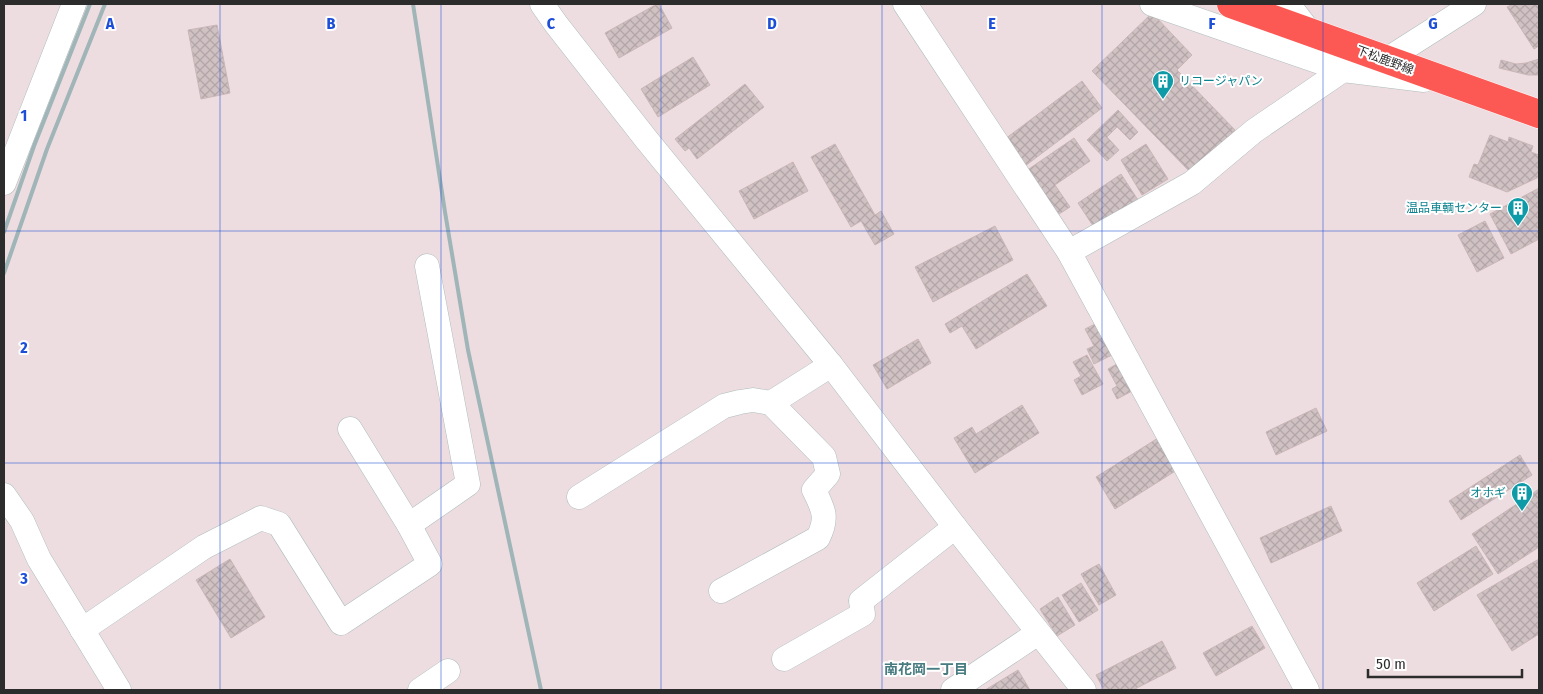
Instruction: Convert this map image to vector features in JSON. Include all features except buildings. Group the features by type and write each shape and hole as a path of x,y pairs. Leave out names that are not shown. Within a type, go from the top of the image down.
{"main road":[{"name":"下松鹿野線","path":"1231,4 1539,114"}],"street":[{"path":"4,183 74,4"},
{"path":"542,4 640,131 831,365 955,527 1084,690"},
{"path":"905,4 1069,252 1300,688"},
{"path":"1152,4 1343,70 1450,83"},
{"path":"1288,4 1309,32"},
{"path":"1386,60 1474,4"},
{"path":"1069,252 1192,183 1254,131 1343,70"},
{"path":"409,525 468,484 427,266"},
{"path":"771,403 831,365"},
{"path":"579,497 724,406 753,400 771,403 824,457 828,474 814,490 823,508 824,526 818,538 721,591"},
{"path":"82,630 204,548 261,518 279,524 341,623 430,564 409,525 350,428"},
{"path":"4,495 22,521 39,560 119,690"},
{"path":"784,659 863,614 862,601 955,527"},
{"path":"953,690 1038,633"},
{"path":"420,690 448,671"}],"railway":[{"path":"4,232 34,146 90,4"},
{"path":"4,273 47,149 105,4"},
{"path":"413,4 468,350 541,690"}],"place":[{"name":"リコージャパン","path":"1163,100"},
{"name":"温品車輌センター","path":"1518,227"},
{"name":"オホギ","path":"1522,512"}],"district":[{"name":"南花岡一丁目","path":"926,669"}]}
